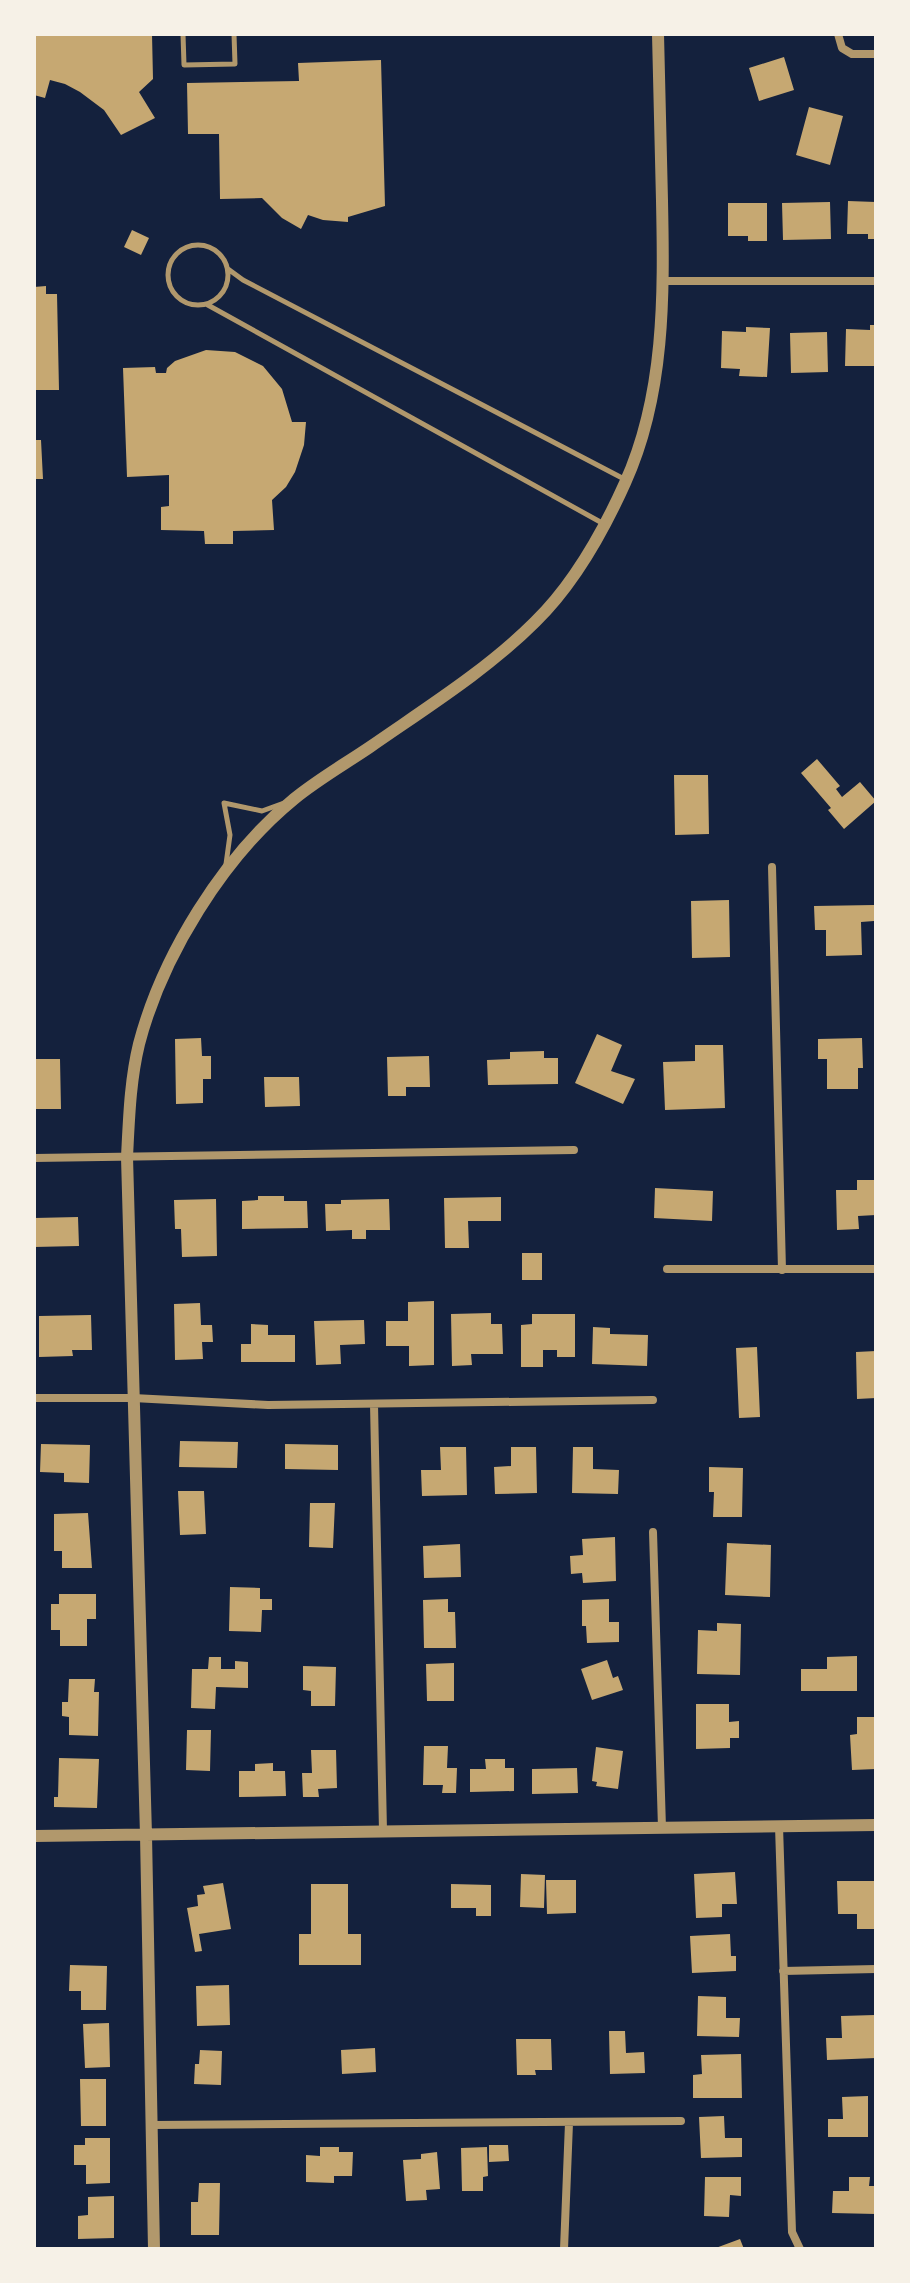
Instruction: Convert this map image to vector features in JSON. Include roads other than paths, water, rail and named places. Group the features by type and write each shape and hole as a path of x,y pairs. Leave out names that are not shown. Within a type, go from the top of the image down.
{"street":[{"path":"154,2249 127,1157 130,1098 139,1047 155,992 189,928 247,846 293,800 443,696 536,622 565,589 604,524 626,480 646,419 660,338 663,281 658,34"},
{"path":"838,34 842,48 852,54 876,54"},
{"path":"663,281 876,281"},
{"path":"772,867 782,1270"},
{"path":"34,1158 574,1150"},
{"path":"667,1269 876,1269"},
{"path":"34,1398 133,1398 268,1405 653,1400"},
{"path":"374,1404 383,1831"},
{"path":"653,1532 662,1828"},
{"path":"34,1836 876,1825"},
{"path":"779,1826 792,2232 800,2249"},
{"path":"783,1971 876,1969"},
{"path":"153,2125 681,2121"},
{"path":"564,2249 569,2123"}],"lane":[{"path":"183,34 184,65 197,65 235,64 234,34"},
{"path":"604,524 206,304 186,303 174,295 167,276 171,260 179,251 200,245 218,253 228,269 243,280 626,480"},
{"path":"206,304 224,291 228,269"},
{"path":"223,877 230,835 224,803 262,811 293,800"}]}
